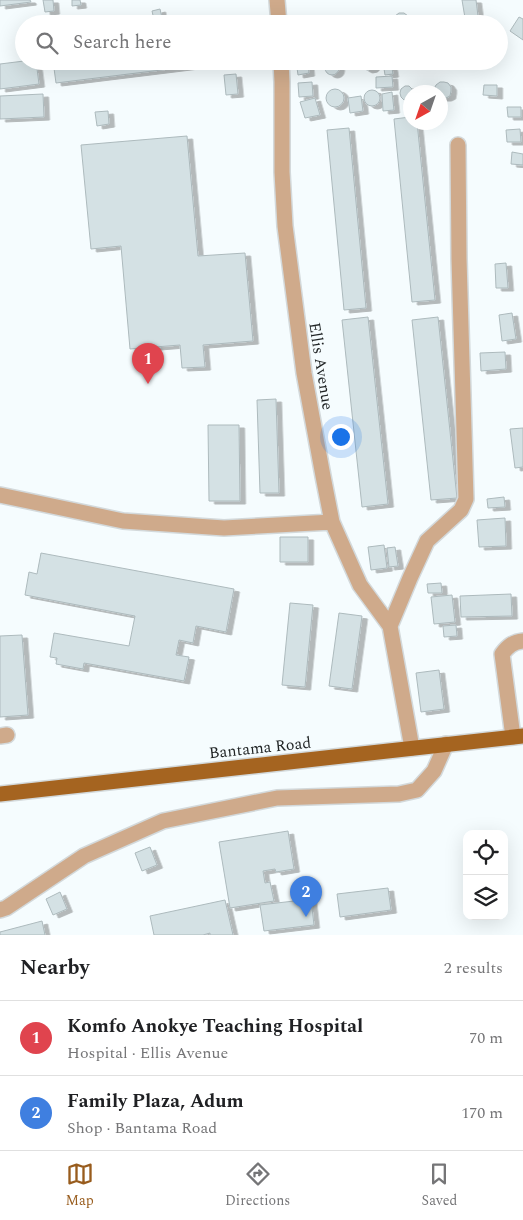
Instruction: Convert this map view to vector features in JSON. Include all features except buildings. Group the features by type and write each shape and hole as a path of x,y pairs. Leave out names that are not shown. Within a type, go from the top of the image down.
{"main road":[{"name":"Bantama Road","path":"0,794 518,736"}],"street":[{"path":"277,0 278,15"},
{"name":"Ellis Avenue","path":"281,70 282,172 285,226 304,373 332,522 360,585 390,626 412,748"},
{"path":"390,626 427,541 461,510 466,499 459,269 458,145"},
{"path":"0,495 132,522 224,528 332,522"},
{"path":"518,736 502,654 508,646 523,641"},
{"path":"0,910 6,908 84,856 163,821 277,798 399,794 417,790 434,771 446,744"}],"place":[{"name":"Komfo Anokye Teaching Hospital","path":"148,384"},
{"name":"Family Plaza, Adum","path":"306,917"}]}
